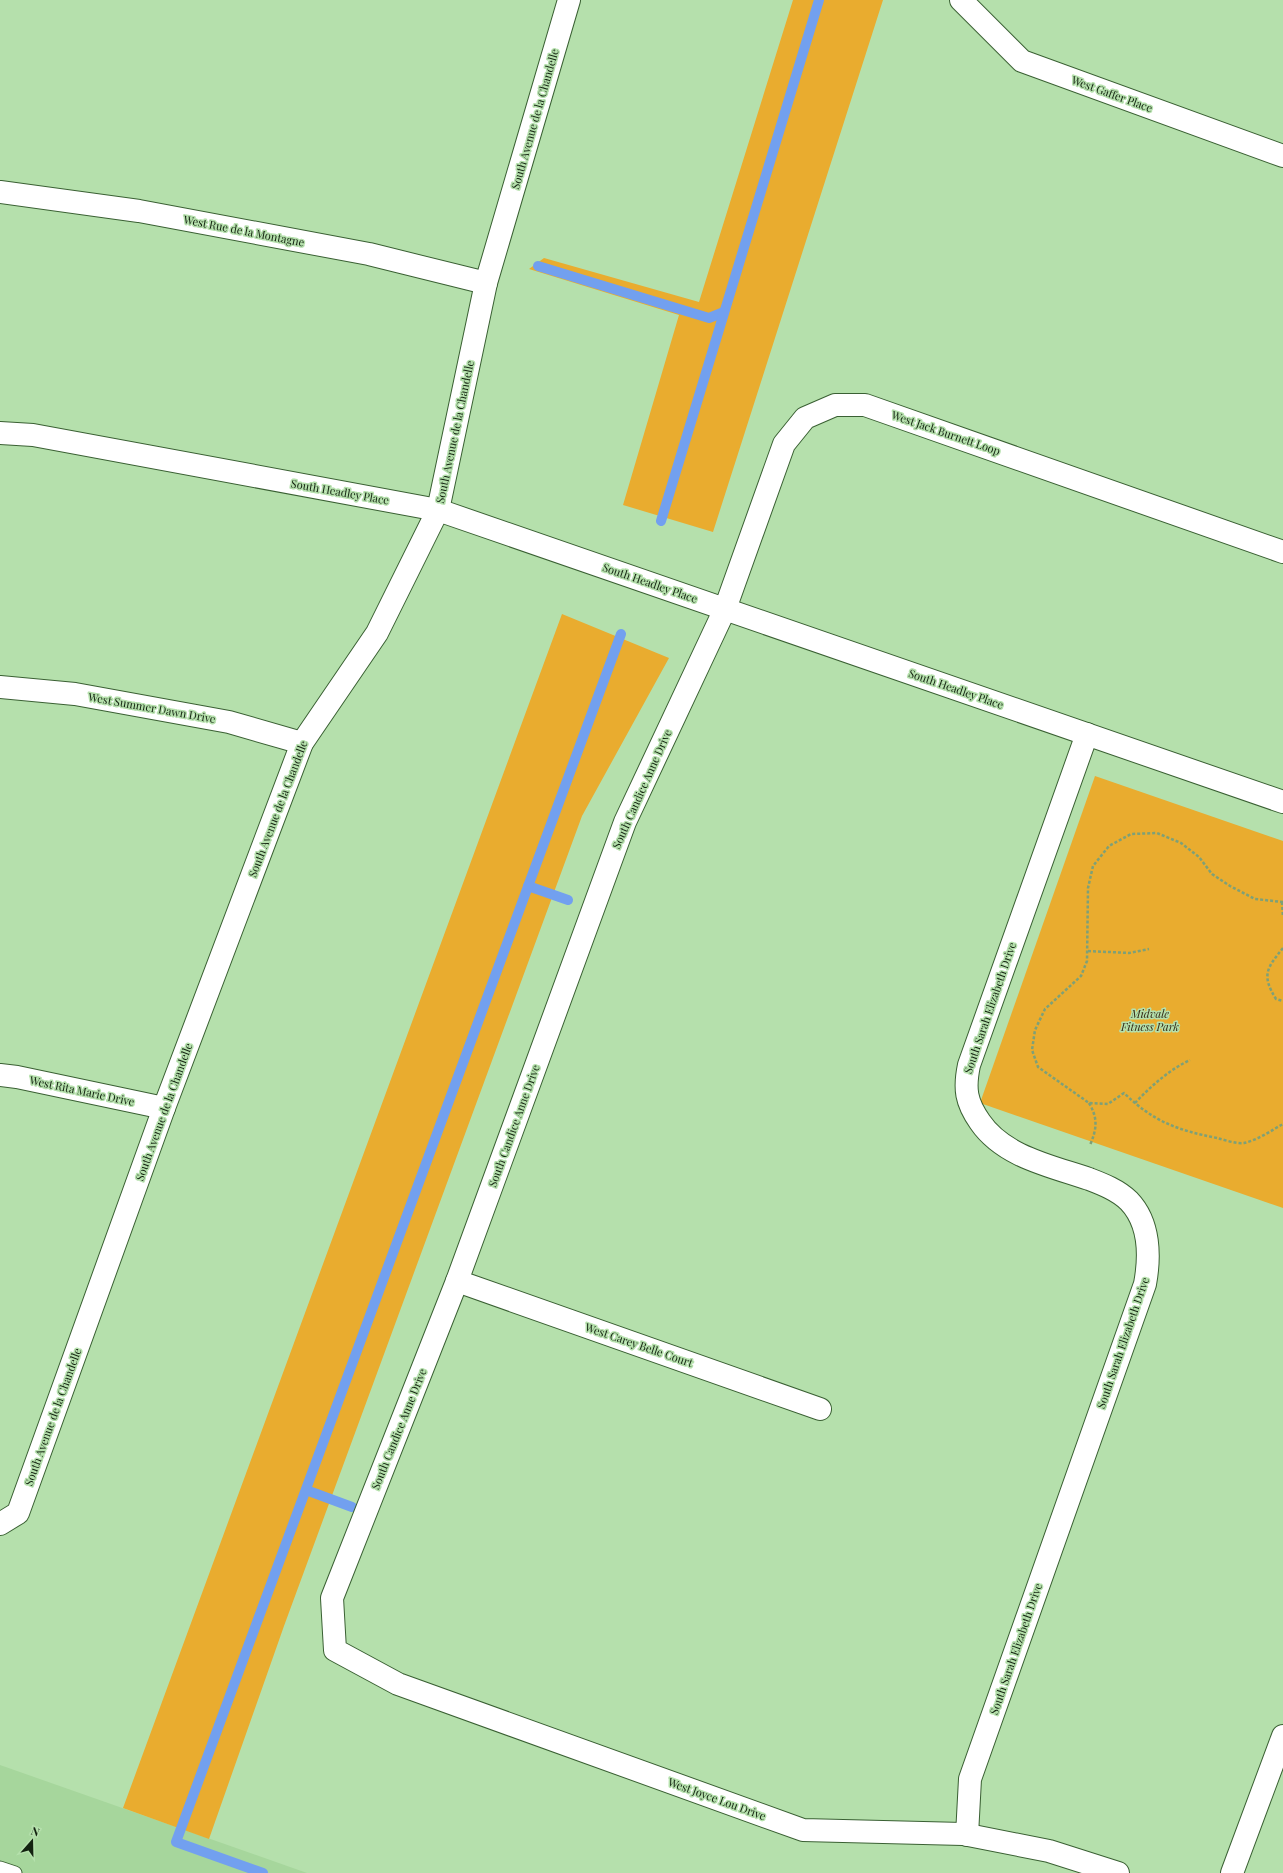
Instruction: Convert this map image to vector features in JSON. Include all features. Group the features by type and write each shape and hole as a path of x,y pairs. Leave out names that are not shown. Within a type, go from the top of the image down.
{"street":[{"name":"South Avenue de la Chandelle","path":"0,1524 18,1513 164,1108 302,743 377,633 438,510 486,283 570,0"},
{"name":"West Gaffer Place","path":"961,0 1022,61 1283,156"},
{"name":"West Rue de la Montagne","path":"0,192 139,211 354,251 486,283"},
{"name":"West Jack Burnett Loop","path":"725,609 784,444 805,418 835,405 865,405 903,417 1283,552"},
{"name":"South Headley Place","path":"0,433 32,435 438,510 1283,802"},
{"name":"South Candice Anne Drive","path":"335,1650 332,1598 457,1281 625,822 725,609"},
{"name":"West Summer Dawn Drive","path":"0,687 75,694 229,722 302,743"},
{"name":"South Sarah Elizabeth Drive","path":"967,1835 970,1779 1145,1284 1149,1262 1145,1233 1140,1220 1129,1201 1106,1186 1013,1152 988,1134 970,1108 965,1085 969,1065 1087,734"},
{"name":"West Rita Marie Drive","path":"0,1075 17,1077 164,1108"},
{"name":"West Carey Belle Court","path":"457,1281 820,1409"},
{"name":"West Joyce Lou Drive","path":"335,1650 398,1684 803,1830 967,1835 1049,1852 1118,1873"},
{"path":"1232,1873 1283,1736"}],"lane":[{"path":"0,1868 15,1873"}],"path":[{"path":"1090,1146 1094,1135 1096,1114 1089,1102 1038,1067 1032,1050 1034,1030 1045,1009 1081,976 1087,961 1087,900 1093,866 1109,846 1131,834 1157,833 1181,843 1199,857 1212,874 1230,886 1255,899 1282,902 1283,917"},
{"path":"1283,948 1268,967 1268,987 1276,999 1283,1002"},
{"path":"1088,951 1129,953 1149,949"},
{"path":"1135,1103 1149,1087 1175,1068 1190,1060"},
{"path":"1089,1102 1108,1104 1124,1093 1152,1117 1174,1127 1195,1134 1244,1143 1266,1134 1283,1124"}],"shaded area":[{"path":"0,1765 307,1873 0,1873"}],"green space":[{"path":"793,0 883,0 713,532 623,505 679,315 529,269 544,258 699,302"},
{"path":"562,614 669,658 582,816 284,1626 209,1839 123,1808"},
{"name":"Midvale Fitness Park","path":"1095,776 1283,841 1283,1208 980,1103"}],"waterway":[{"path":"661,521 819,0"},
{"path":"538,266 709,318 724,312"},
{"path":"263,1873 176,1842 621,634"},
{"path":"528,886 568,900"},
{"path":"306,1490 352,1507"}]}
